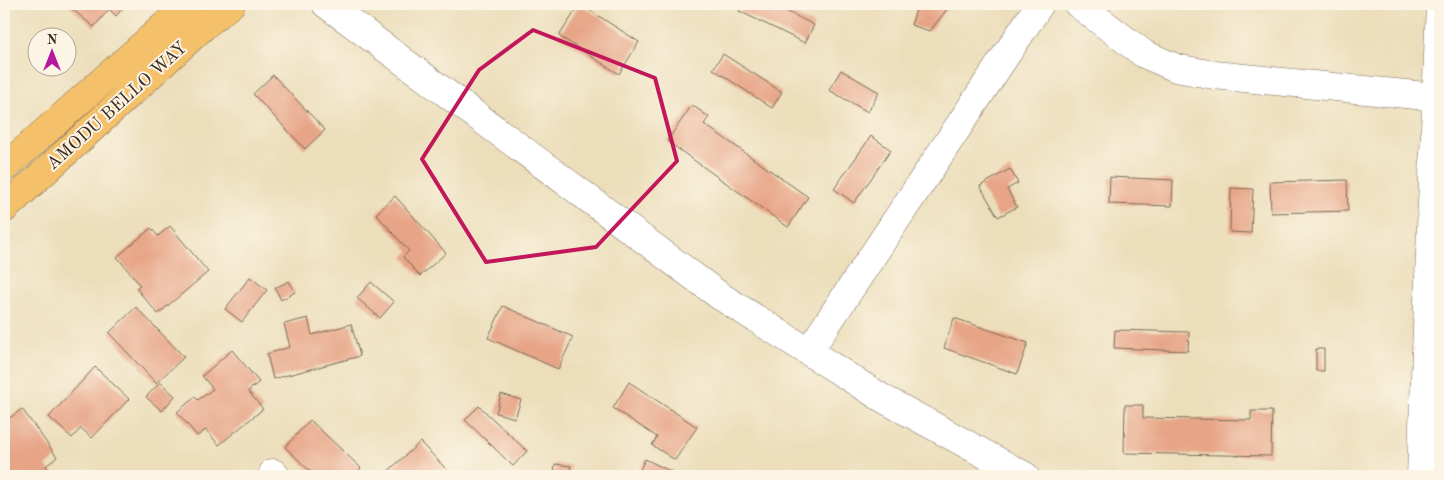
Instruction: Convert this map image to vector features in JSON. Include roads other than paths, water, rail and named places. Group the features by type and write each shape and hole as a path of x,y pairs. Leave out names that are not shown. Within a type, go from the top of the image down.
{"main road":[{"name":"AMODU BELLO WAY","path":"4,168 189,4"},
{"name":"AMODU BELLO WAY","path":"4,209 205,25 231,4"}],"lane":[{"path":"326,4 720,296 882,398 1025,476"},
{"path":"808,351 1040,4"},
{"path":"1078,4 1144,54 1176,68 1214,75 1436,97"},
{"path":"1421,476 1434,294 1436,97 1440,5"}]}
